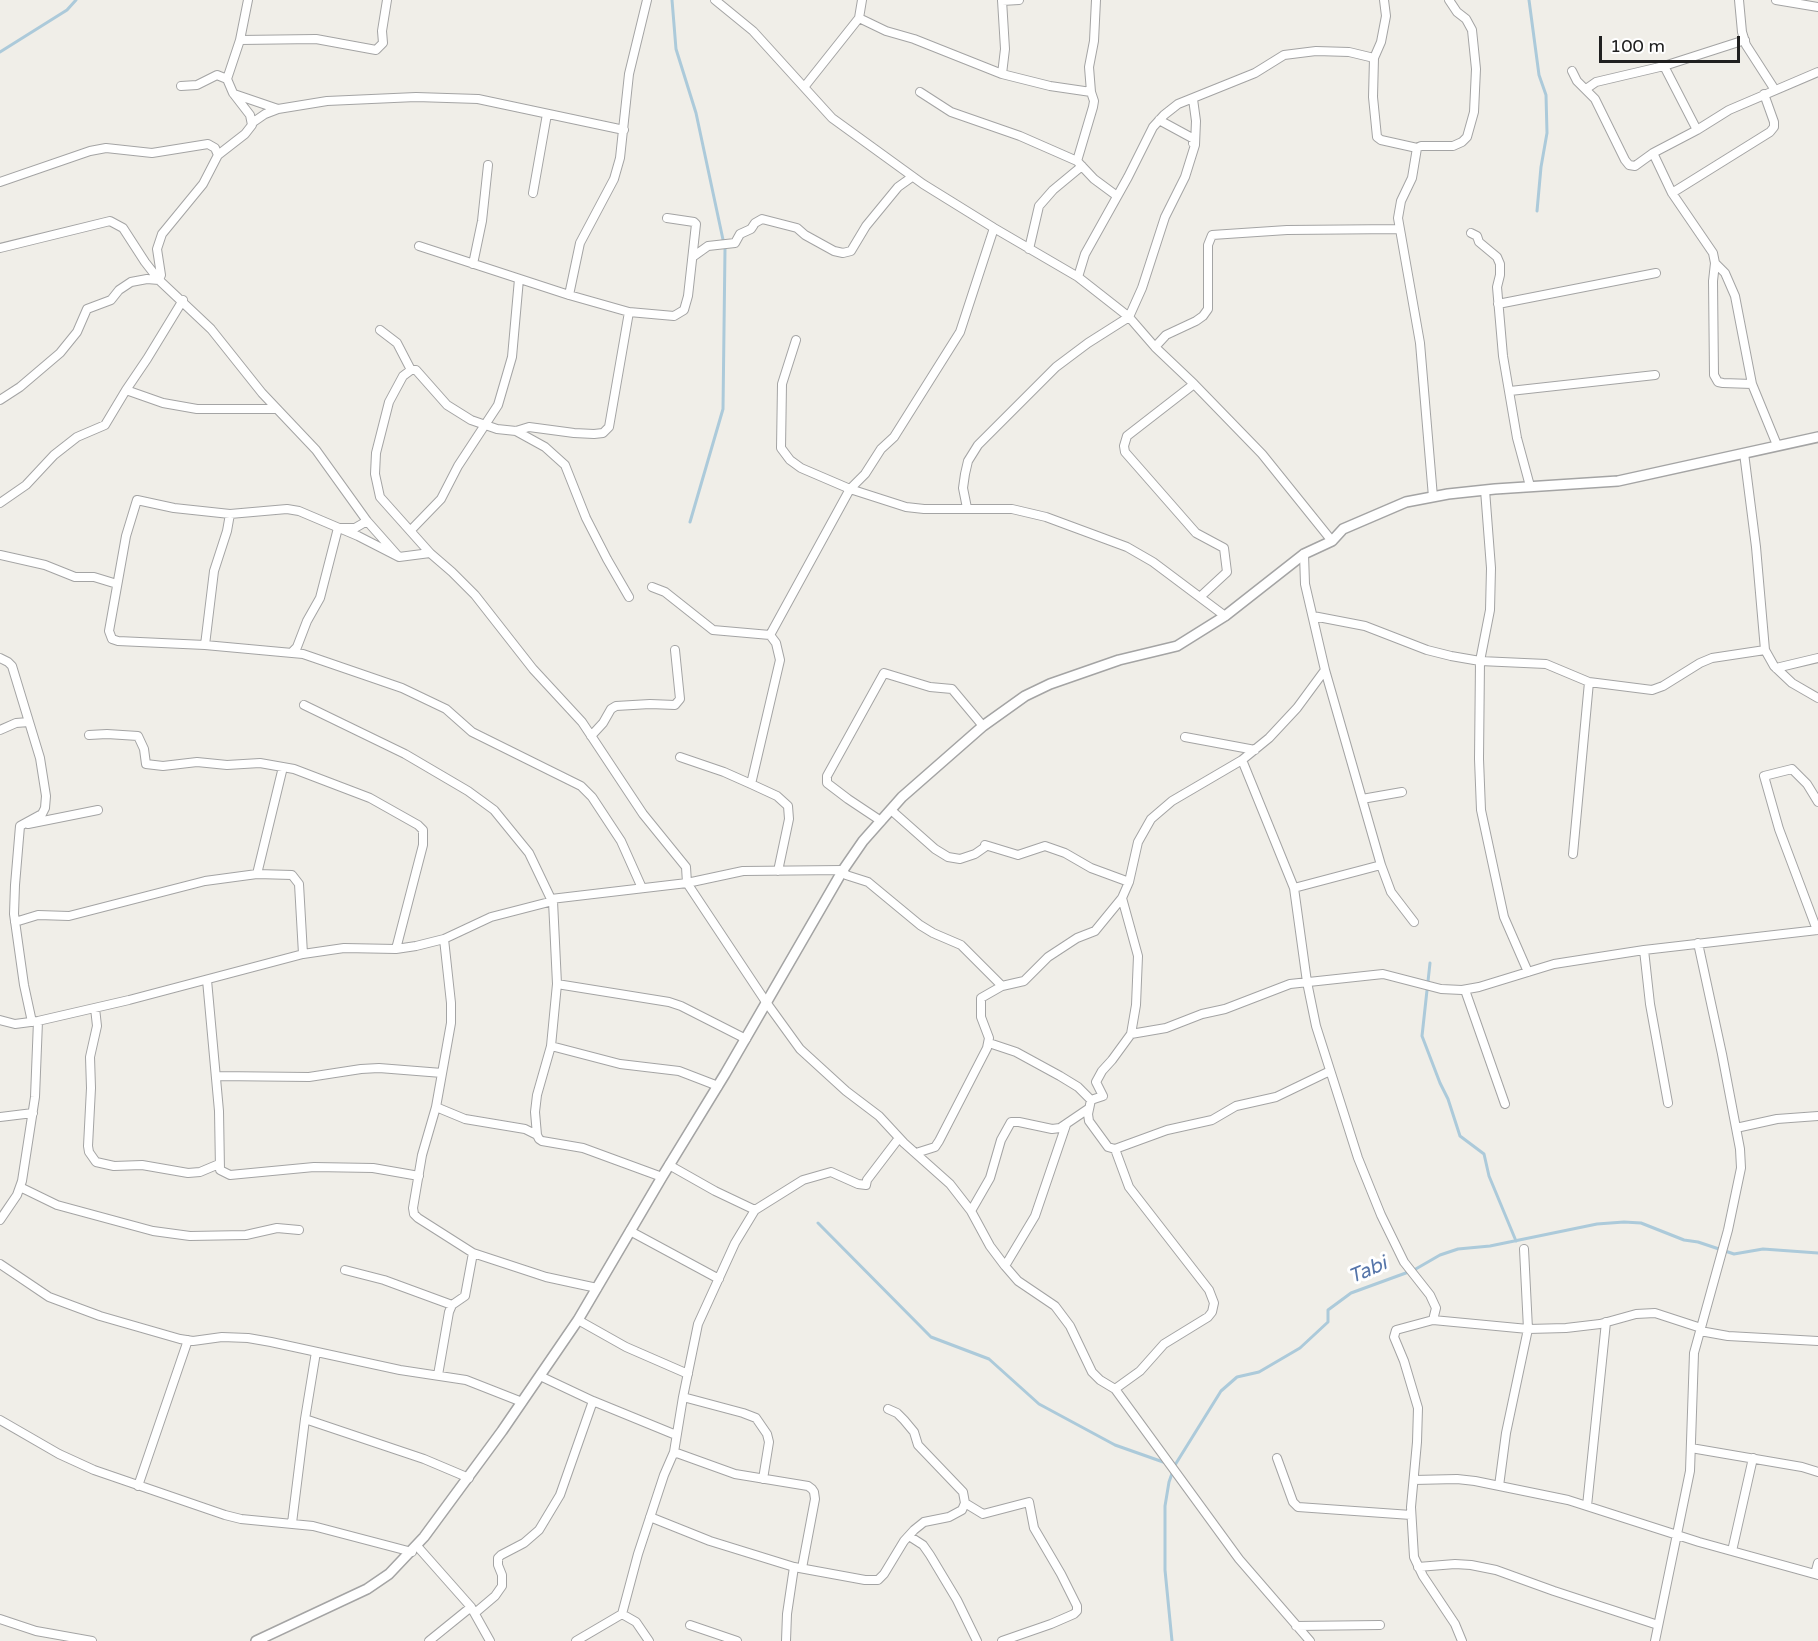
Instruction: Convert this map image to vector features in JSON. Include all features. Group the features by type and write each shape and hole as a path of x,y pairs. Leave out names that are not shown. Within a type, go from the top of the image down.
{"street":[{"path":"226,79 240,40 248,0"},
{"path":"240,40 316,39 376,50 383,43 382,31 387,0"},
{"path":"569,295 580,243 614,179 620,158 629,74 647,0"},
{"path":"715,0 753,31 832,118 912,177 1078,277 1129,317 1155,347 1262,454 1332,541"},
{"path":"805,86 859,18 862,0"},
{"path":"1002,74 1005,49 1002,0 1019,0"},
{"path":"1029,249 1039,206 1080,164 1094,107 1089,67 1094,40 1096,0"},
{"path":"1384,0 1386,16 1381,42 1374,58 1372,97 1377,137 1417,148 1454,146 1462,142 1467,137 1474,112 1476,69 1472,30 1466,19 1457,12 1449,0"},
{"path":"1739,0 1745,40 1775,90"},
{"path":"1776,0 1818,7"},
{"path":"859,18 886,31 914,39 1002,74 1050,86 1091,92"},
{"path":"1586,89 1596,82 1664,66 1745,40"},
{"path":"1078,277 1085,254 1153,127 1178,104 1255,73 1284,56 1316,51 1349,52 1374,58"},
{"path":"1664,66 1697,130"},
{"path":"1572,71 1577,81 1600,108 1627,163 1632,166 1638,166 1653,153 1729,110 1818,72"},
{"path":"159,280 161,275 157,249 162,234 203,184 218,155 245,135 252,123 250,115 233,93 226,79 217,75 197,85 181,86"},
{"path":"920,92 951,112 1020,136 1080,164 1094,179 1116,196"},
{"path":"233,93 278,109"},
{"path":"1672,193 1770,132 1774,127 1774,122 1764,94"},
{"path":"252,123 278,109 327,101 416,98 478,99 624,130"},
{"path":"967,508 963,488 965,474 968,461 978,445 1056,368 1088,343 1129,317 1142,288 1165,217 1185,177 1195,145 1196,121 1193,99"},
{"path":"533,193 547,114"},
{"path":"1159,120 1194,139 1185,177"},
{"path":"0,182 90,151 106,148 152,153 208,144 215,148 218,155"},
{"path":"1417,148 1412,178 1399,208 1399,229 1420,343 1433,497"},
{"path":"1653,153 1672,193 1713,253 1715,263 1713,281 1714,375 1723,383 1752,384"},
{"path":"473,264 482,221 488,165"},
{"path":"694,256 708,246 735,243 740,234 751,229 762,219 797,228 834,251 843,253 851,251 866,226 898,187 912,177"},
{"path":"419,246 569,295 629,312 664,316 679,314 684,310 697,234 694,222 667,218"},
{"path":"0,248 110,221 123,228 144,262 159,280 183,300 211,330 262,393 316,450 368,521 399,557"},
{"path":"770,635 850,489 865,474 881,449 894,437 960,332 994,228"},
{"path":"1155,347 1166,335 1196,321 1208,309 1208,245 1212,235 1287,230 1399,229"},
{"path":"1471,233 1477,236 1479,242 1497,257 1500,275 1497,287 1503,356 1517,438 1530,486"},
{"path":"697,234 708,246"},
{"path":"1715,263 1725,273 1735,296 1752,384 1777,445"},
{"path":"1498,304 1656,273"},
{"path":"0,400 20,387 60,353 77,332 87,309 111,300 119,290 131,282 147,279 159,280"},
{"path":"411,530 441,499 458,466 498,405 512,357 519,279"},
{"path":"0,503 26,485 44,468 46,462 77,437 105,425 183,300"},
{"path":"516,432 529,427 573,433 594,434 607,431 618,382 629,312"},
{"path":"380,330 397,343 411,370"},
{"path":"796,340 782,384 781,448 790,460 801,468 850,489 906,507 1012,509 1046,517 1091,532 1127,547 1225,616"},
{"path":"629,597 591,528 565,465 545,447 516,432 485,426 458,413 416,370 411,370 403,376 389,402 376,453 375,474 380,497 430,553 475,596 533,669 582,722 644,814 686,867 687,883 800,1049 846,1091 879,1116 899,1138 950,1184 971,1211 990,1246 1005,1266 1018,1281 1055,1306 1070,1326 1092,1372 1115,1389 1239,1558 1310,1641"},
{"path":"1510,391 1655,375"},
{"path":"1194,384 1127,436 1124,446 1125,452 1196,533 1224,548 1227,572 1200,597"},
{"path":"126,390 163,403 197,409 276,409"},
{"path":"255,1641 367,1589 389,1574 414,1549 469,1478 578,1320 746,1039 843,870 881,820 902,797 983,726 1025,696 1050,684 1119,660 1177,646 1225,616 1304,554 1332,541 1343,529 1406,502 1485,490 1618,482 1818,437"},
{"path":"1744,453 1756,547 1765,650 1776,668 1792,683 1818,698"},
{"path":"1485,490 1491,600 1480,661 1481,810 1504,916 1528,972"},
{"path":"430,553 399,557 317,517 287,509 230,514 174,508 137,501 126,536 109,631 112,639 118,640 292,652 416,693 446,709 472,732 580,786 592,797 621,841 642,888"},
{"path":"205,645 214,571 230,514"},
{"path":"338,528 355,528 368,521"},
{"path":"292,652 297,647 307,621 320,598 338,528"},
{"path":"1304,554 1305,584 1325,670 1380,865 1391,892 1414,922"},
{"path":"0,555 45,565 75,577 94,578 117,584"},
{"path":"652,587 665,592 713,630 770,635 776,643 780,660 751,784"},
{"path":"1313,616 1365,626 1427,650 1480,661 1546,664 1589,682 1652,690 1712,658 1765,650"},
{"path":"591,736 603,723 610,709 616,706 675,705 680,699 675,650"},
{"path":"0,658 12,666 40,758 46,796 42,814 20,826 18,834 15,922 24,985 34,1021 35,1097 20,1187 0,1220"},
{"path":"1776,668 1818,658"},
{"path":"916,1153 935,1147 939,1141 988,1043 989,1038 981,1017 981,998 1002,986 1024,981 1048,957 1077,938 1095,931 1122,898 1129,882 1138,842 1155,814 1255,750 1297,708 1325,670"},
{"path":"881,820 826,783 827,776 884,674 930,687 952,689 983,726"},
{"path":"1573,854 1589,682"},
{"path":"304,705 405,754 468,791 494,810 529,853 552,900 557,984 551,1046 537,1095 535,1112 537,1135"},
{"path":"0,730 16,723 29,722"},
{"path":"89,735 138,736 144,749 146,764 163,766 197,762 227,765 260,763 294,769 370,798 418,825 423,830 423,845 396,948"},
{"path":"1185,737 1255,750"},
{"path":"680,758 724,772 777,796 788,806 789,819 778,871"},
{"path":"1242,760 1294,888 1306,982 1316,1026 1358,1158 1381,1215 1404,1262 1434,1302 1436,1315 1433,1320"},
{"path":"257,874 283,767"},
{"path":"1131,1034 1166,1028 1202,1014 1225,1009 1290,984 1383,974 1441,989 1465,990 1554,964 1698,943 1817,930 1779,829 1764,776 1792,769 1818,802"},
{"path":"1362,799 1402,792"},
{"path":"20,826 98,810"},
{"path":"891,810 935,849 948,857 960,859 975,854 985,845 1018,855 1045,846 1065,853 1091,868 1129,882"},
{"path":"1294,888 1380,865"},
{"path":"0,1020 15,1024 95,1008 303,954 344,948 396,948 444,939 491,917 552,900 687,883 743,871 843,870"},
{"path":"843,870 846,875 868,882 920,925 961,945 1002,986"},
{"path":"15,922 39,915 69,916 205,881 257,874 292,875 299,884 303,954"},
{"path":"971,1211 990,1178 1001,1140 1011,1122 1052,1129 1066,1125 1103,1096 1096,1082 1131,1034 1136,1005 1138,956 1122,898"},
{"path":"444,939 451,1023 435,1107 418,1176 414,1214 473,1253 546,1277 597,1288"},
{"path":"1655,1641 1685,1501 1691,1448 1692,1366 1739,1186 1741,1168 1722,1054 1698,943"},
{"path":"1644,950 1650,1004 1668,1103"},
{"path":"207,980 219,1111 220,1170 230,1175 314,1167 373,1168 418,1176"},
{"path":"557,984 669,1002 746,1039"},
{"path":"1465,990 1505,1104"},
{"path":"95,1008 97,1026 90,1057 88,1152 96,1162 114,1166 142,1165 188,1173 200,1172 219,1164"},
{"path":"988,1043 1016,1052 1078,1087 1089,1105 1089,1121 1108,1147 1115,1149 1167,1130 1212,1120 1236,1106 1276,1097 1330,1071"},
{"path":"551,1046 620,1064 679,1071 718,1086"},
{"path":"216,1076 309,1077 380,1068 442,1073"},
{"path":"435,1107 465,1119 525,1130 537,1135 542,1141 583,1148 662,1177"},
{"path":"0,1117 33,1113"},
{"path":"1736,1128 1787,1118 1818,1116"},
{"path":"1005,1266 1035,1216 1066,1125"},
{"path":"576,1641 622,1614 650,1517 674,1452 698,1324 735,1242 755,1210 813,1175 831,1172 858,1184 866,1185 867,1180 899,1138"},
{"path":"1115,1149 1129,1187 1209,1290 1214,1303 1208,1317 1164,1344 1140,1371 1115,1389"},
{"path":"669,1165 755,1210"},
{"path":"20,1187 57,1205 153,1230 190,1236 235,1236 277,1228 299,1230"},
{"path":"630,1231 719,1279"},
{"path":"1499,1486 1506,1433 1528,1329 1524,1249"},
{"path":"438,1375 446,1321 452,1305 465,1296 473,1253"},
{"path":"0,1264 49,1297 100,1316 188,1340 222,1337 248,1338 400,1370 466,1380 522,1402"},
{"path":"345,1270 395,1283 452,1305"},
{"path":"1462,1641 1455,1624 1418,1567 1412,1546 1411,1515 1418,1408 1394,1334 1396,1330 1433,1320 1528,1329 1589,1326 1636,1314 1655,1313 1701,1330 1728,1336 1818,1341"},
{"path":"578,1320 626,1347 688,1374"},
{"path":"1587,1506 1606,1322"},
{"path":"138,1486 188,1340"},
{"path":"292,1522 316,1352"},
{"path":"540,1376 593,1401 676,1435"},
{"path":"683,1397 756,1418 767,1434 769,1442 763,1479"},
{"path":"429,1641 495,1596 502,1586 498,1558 524,1543 539,1530 560,1495 593,1401"},
{"path":"650,1517 710,1541 798,1567 865,1580 878,1580 909,1536 924,1522 949,1517 962,1510 965,1503 963,1492 918,1445 914,1432 897,1413 888,1409"},
{"path":"305,1419 397,1450 469,1478"},
{"path":"0,1420 59,1454 94,1470 225,1515 241,1519 292,1522 414,1549 473,1610 490,1641"},
{"path":"1691,1448 1754,1458 1818,1472"},
{"path":"674,1452 717,1469 808,1486 814,1492 808,1540 798,1567 787,1614 786,1641"},
{"path":"1277,1458 1293,1502 1298,1507 1411,1515"},
{"path":"1732,1551 1754,1458"},
{"path":"1414,1480 1456,1479 1499,1486 1587,1506 1677,1535 1817,1575 1818,1563"},
{"path":"965,1503 983,1514 1029,1502 1035,1528 1077,1606 1074,1614 1018,1639 1002,1641"},
{"path":"909,1536 923,1545 930,1555 957,1599 977,1641"},
{"path":"1418,1567 1455,1564 1496,1570 1658,1625"},
{"path":"622,1614 636,1622 650,1641"},
{"path":"0,1619 36,1631 92,1641"},
{"path":"690,1625 737,1641"},
{"path":"1296,1626 1380,1625"}],"waterway":[{"path":"0,52 67,10 76,0"},
{"path":"672,0 676,49 696,113 725,249 723,409 690,522"},
{"path":"1529,0 1539,75 1546,95 1547,133 1537,211"},
{"path":"1430,963 1422,1036 1448,1099 1460,1136 1484,1154 1489,1176 1516,1241"},
{"path":"818,1223 931,1337 989,1359 1039,1404 1115,1445 1166,1463"},
{"name":"Tabi","path":"1172,1641 1165,1570 1165,1506 1169,1482 1175,1465 1221,1391 1237,1377 1259,1372 1300,1348 1328,1322 1328,1310 1351,1293 1414,1270 1440,1255 1458,1249 1490,1246 1597,1224 1641,1223 1684,1240 1698,1242 1734,1254 1763,1249 1818,1253"}]}
